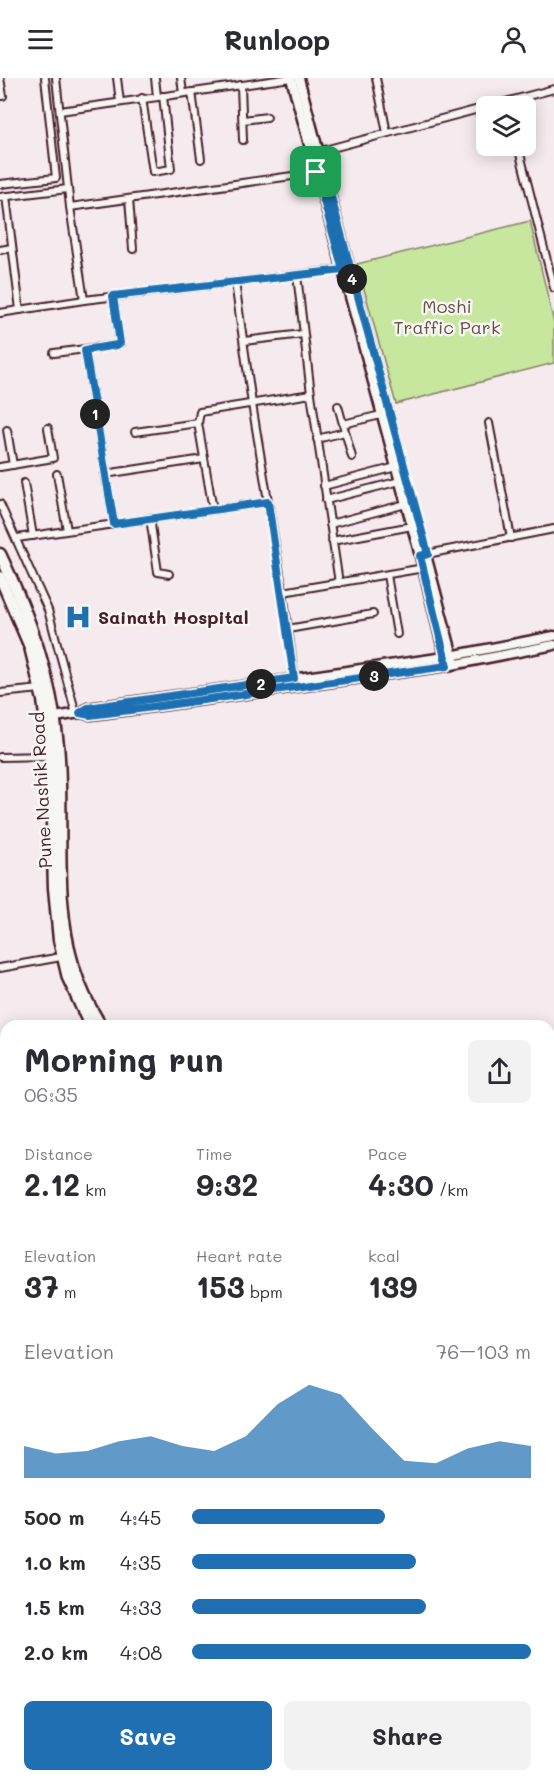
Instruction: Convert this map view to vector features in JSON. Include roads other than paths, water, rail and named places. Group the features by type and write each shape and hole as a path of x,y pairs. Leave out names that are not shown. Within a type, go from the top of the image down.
{"highway":[{"name":"Pune Nashik Road","path":"0,554 37,641 45,668 55,717 60,775 62,880 68,940 74,967 98,1020"},
{"name":"Pune Nashik Road","path":"0,577 30,646 41,689 50,756 54,888 61,957 78,1004 87,1020"}],"main road":[{"path":"291,78 320,172 424,555 450,661"},
{"path":"299,78 314,153"},
{"path":"346,269 381,415 412,526 424,555"},
{"path":"450,661 554,636"},
{"path":"55,717 78,713 90,715 554,645"}],"street":[{"path":"0,78 3,96 0,96"},
{"path":"0,184 56,177 45,78"},
{"path":"56,78 70,207 84,300"},
{"path":"117,78 120,102"},
{"path":"142,99 153,172 171,169 160,96 155,78"},
{"path":"181,78 183,93"},
{"path":"229,78 231,86"},
{"path":"60,111 291,78"},
{"path":"376,78 387,132"},
{"path":"241,85 243,140"},
{"path":"530,96 554,88"},
{"path":"192,92 201,159"},
{"path":"314,153 387,132 476,111"},
{"path":"243,120 267,117"},
{"path":"521,156 554,288"},
{"path":"70,207 320,172"},
{"path":"20,310 3,197 68,189"},
{"path":"129,199 133,249"},
{"path":"0,250 12,248"},
{"path":"0,313 113,296 346,269"},
{"path":"297,275 317,439 339,583"},
{"path":"235,282 295,683"},
{"path":"54,353 120,343 113,296"},
{"path":"244,341 303,334"},
{"path":"85,350 114,524"},
{"path":"213,510 198,423 200,412 311,394"},
{"path":"338,406 352,457"},
{"path":"343,424 381,415"},
{"path":"135,432 198,423"},
{"path":"489,423 511,537"},
{"path":"0,467 52,458 48,428"},
{"path":"7,430 13,465"},
{"path":"317,439 345,432"},
{"path":"105,474 204,459"},
{"path":"324,486 396,466"},
{"path":"57,474 67,530"},
{"path":"326,500 400,482"},
{"path":"24,483 33,536"},
{"path":"17,538 268,502"},
{"path":"0,504 48,610 78,713"},
{"path":"330,524 406,504"},
{"path":"150,518 158,572 169,574"},
{"path":"332,541 412,526"},
{"path":"424,555 554,529"},
{"path":"283,592 427,568"},
{"path":"387,575 397,634"},
{"path":"288,629 373,614"},
{"path":"0,693 41,689"},
{"path":"0,757 50,756"},
{"path":"0,968 61,957"}],"place":[{"name":"Sainath Hospital","path":"78,617"}],"park label":[{"name":"Moshi Traffic Park","path":"447,316"}]}
